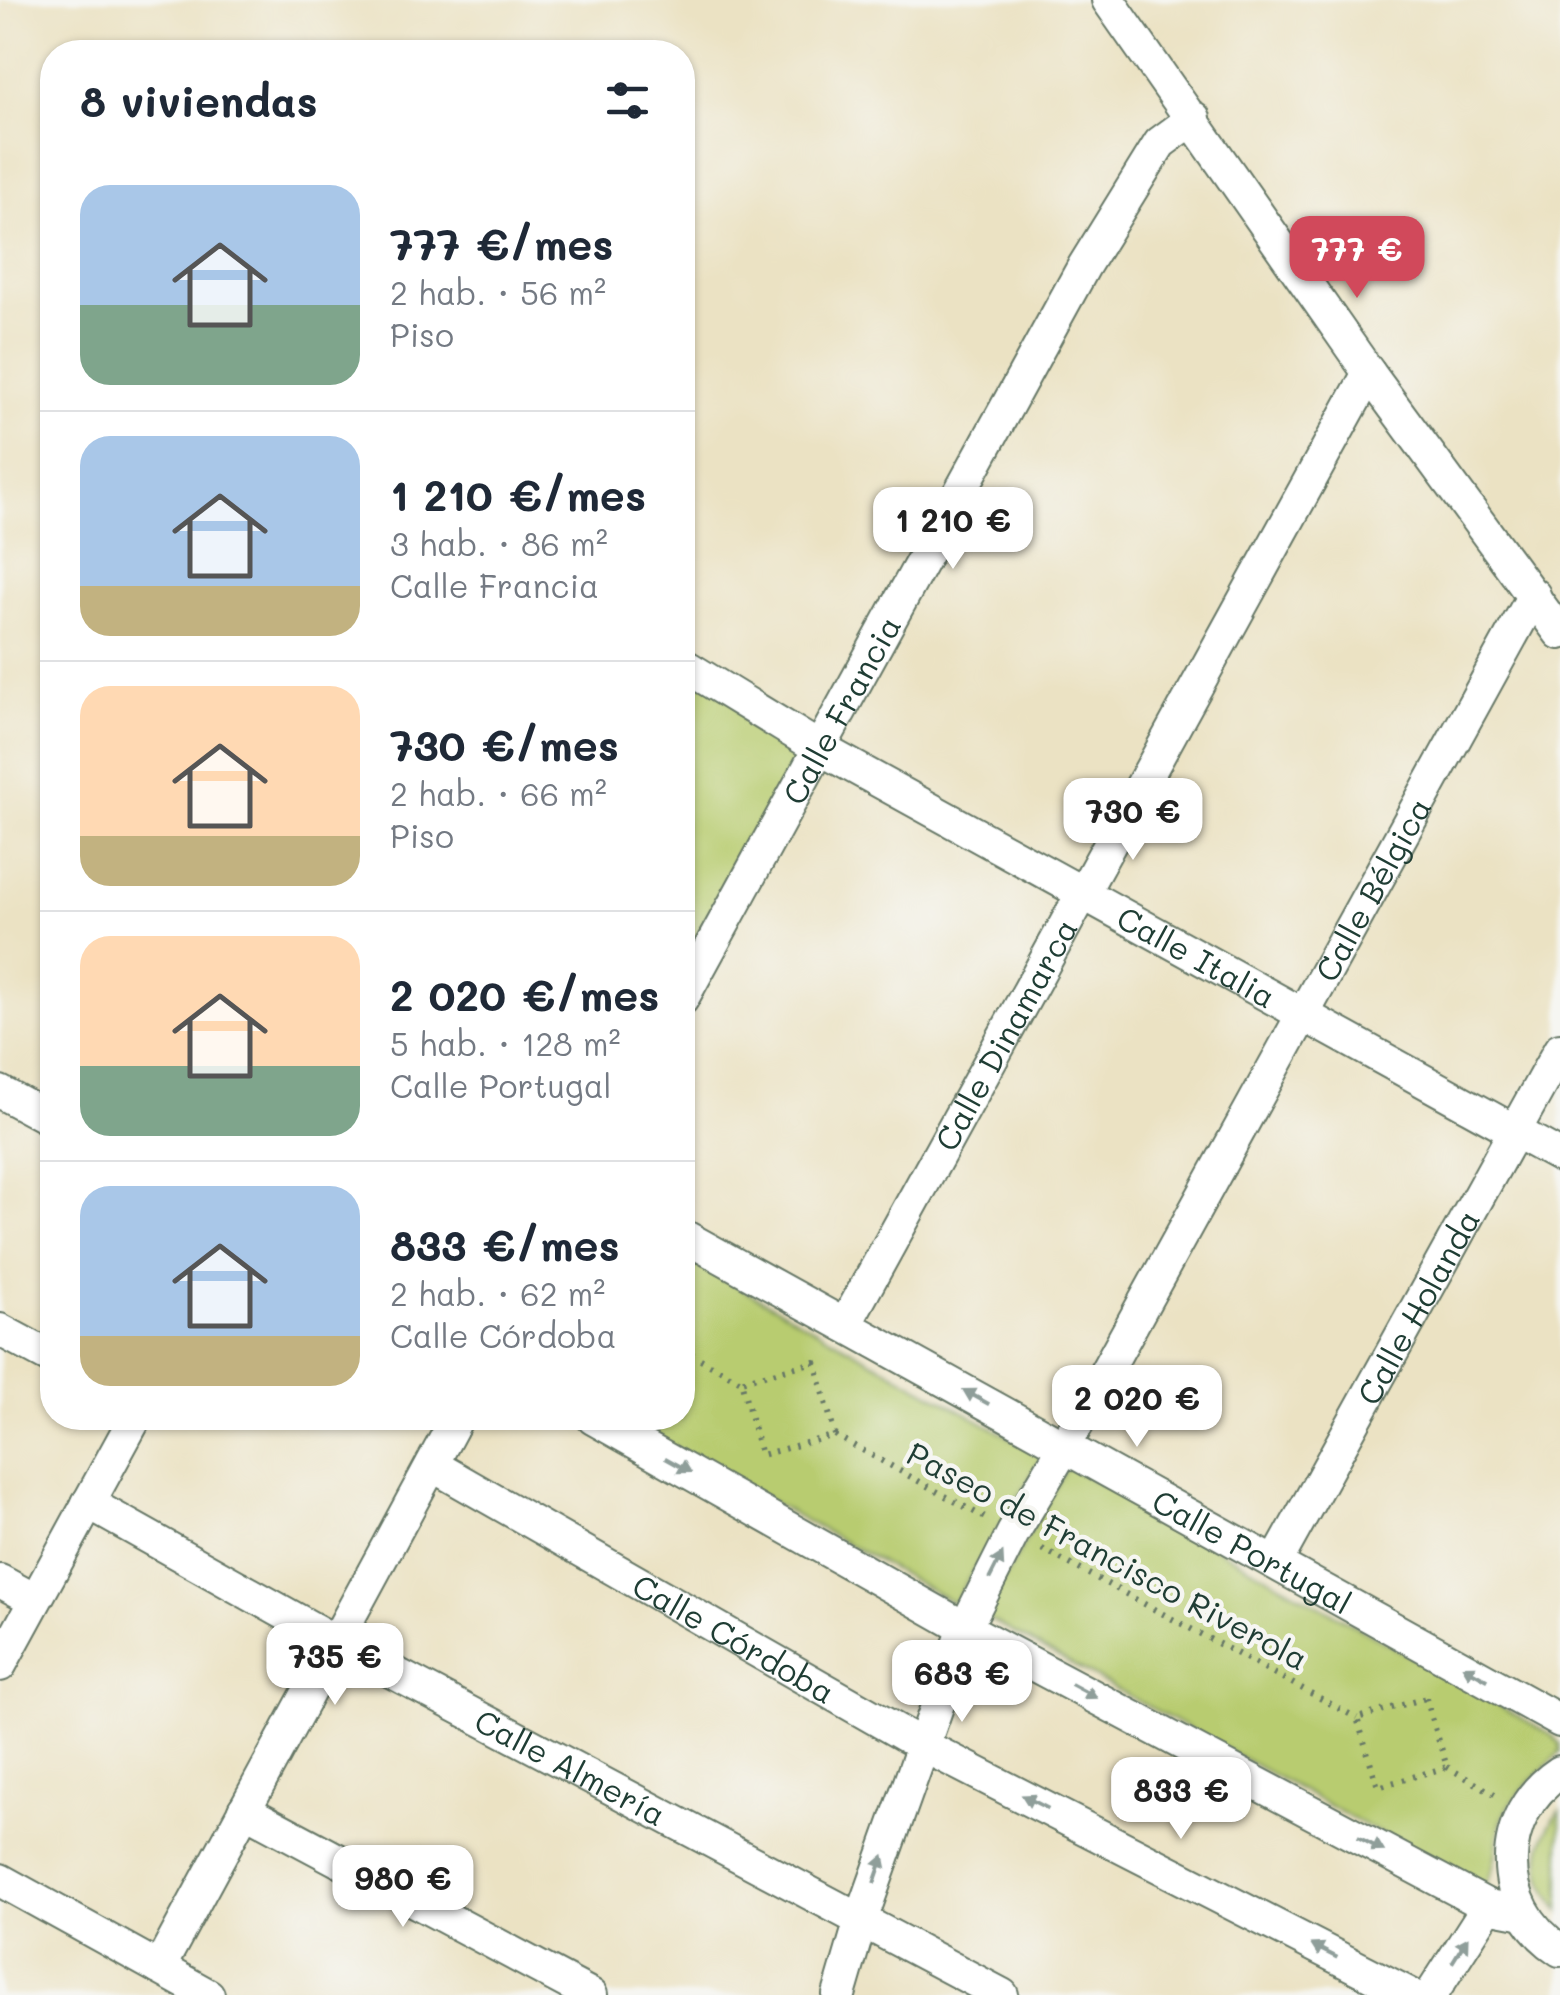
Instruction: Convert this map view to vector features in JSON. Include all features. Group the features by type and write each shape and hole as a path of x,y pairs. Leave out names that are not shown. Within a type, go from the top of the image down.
{"street":[{"path":"1108,0 1369,373 1560,633"},
{"name":"Calle Francia","path":"695,977 1084,266 1160,143 1194,118"},
{"name":"Calle Dinamarca","path":"844,1325 1369,373"},
{"name":"Calle Bélgica","path":"839,1995 861,1920 964,1628 1534,595"},
{"name":"Calle Italia","path":"695,672 821,749 1560,1156"},
{"name":"Calle Holanda","path":"1276,1562 1560,1048"},
{"path":"0,1092 40,1114"},
{"name":"Calle Portugal","path":"695,1242 1560,1720"},
{"path":"0,1330 40,1352"},
{"path":"0,1665 128,1430"},
{"path":"159,1968 451,1430"},
{"path":"614,1430 964,1628 1488,1906 1524,1914"},
{"name":"Calle Córdoba","path":"432,1465 922,1744 1410,1995"},
{"name":"Calle Almería","path":"88,1503 336,1642 1002,1995"},
{"path":"0,1581 35,1600"},
{"path":"1560,1772 1540,1787 1523,1810 1514,1829 1510,1866 1514,1891 1524,1914 1539,1934 1560,1950"},
{"path":"244,1810 591,1995"},
{"path":"0,1880 208,1995"},
{"path":"1432,1995 1488,1906"}],"path":[{"path":"695,1357 741,1381 815,1362 835,1435 760,1455 741,1381"},
{"name":"Paseo de Francisco Riverola","path":"835,1435 1357,1718"},
{"path":"1447,1766 1378,1787 1357,1718 1426,1698 1447,1766 1523,1810"}],"green space":[{"path":"695,671 821,749 695,977"},
{"path":"695,1263 1043,1456 954,1603 643,1430 695,1430"},
{"path":"1068,1466 1550,1734 1560,1744 1560,1752 1521,1791 1503,1818 1485,1885 1465,1880 983,1616"},
{"path":"1560,1810 1560,1911 1545,1886 1540,1860 1545,1835"}]}
